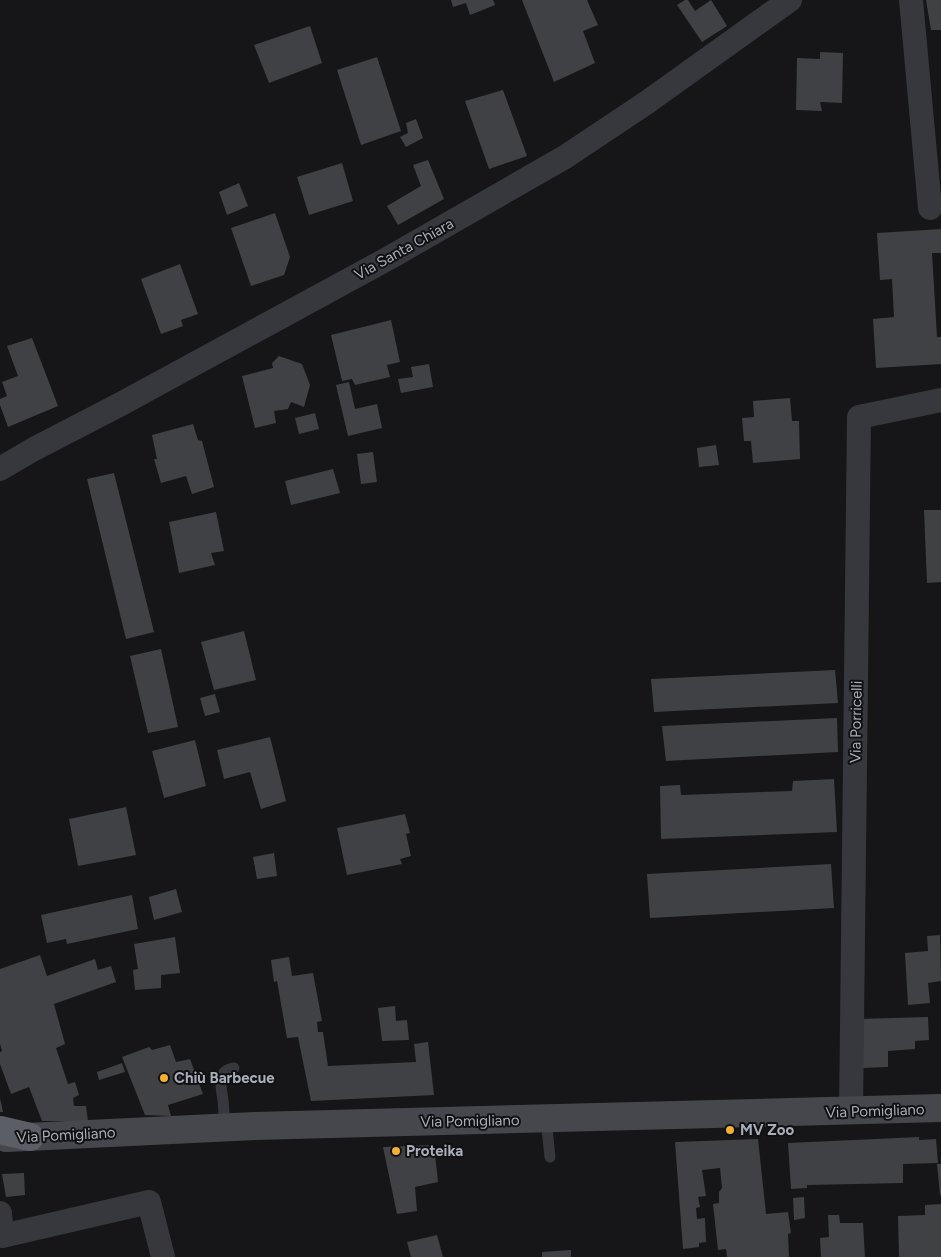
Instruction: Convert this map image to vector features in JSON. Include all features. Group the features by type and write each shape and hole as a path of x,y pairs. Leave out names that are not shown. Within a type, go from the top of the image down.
{"highway":[{"path":"0,1130 30,1137"}],"main road":[{"name":"Via Pomigliano","path":"0,1139 225,1128 852,1112 941,1108"}],"street":[{"name":"Via Santa Chiara","path":"0,469 388,258 565,158 646,103 790,0"},
{"path":"911,0 930,208"},
{"name":"Via Porricelli","path":"852,1112 859,417 941,400"},
{"path":"0,1213 2,1236 148,1202 163,1257"}],"lane":[{"path":"225,1128 220,1083 222,1075 227,1069 234,1068"},
{"path":"546,1119 550,1157"}],"building":[{"path":"451,0 493,0 495,5 470,15 466,3 453,7"},
{"path":"522,0 587,0 598,25 583,31 595,63 554,82"},
{"path":"688,0 695,11 711,0 727,26 702,42 677,5"},
{"path":"926,0 941,0 941,30 931,30"},
{"path":"310,26 322,63 269,83 254,45"},
{"path":"820,52 843,53 842,103 820,102 822,111 796,110 797,58 820,59"},
{"path":"377,57 401,131 361,145 337,70"},
{"path":"503,90 527,156 489,169 465,101"},
{"path":"416,119 423,138 406,147 400,137 408,133 406,123"},
{"path":"428,160 444,199 398,225 387,206 421,186 413,165"},
{"path":"342,163 353,201 309,215 297,177"},
{"path":"239,183 248,206 227,215 219,192"},
{"path":"275,213 290,257 284,275 251,286 231,228"},
{"path":"941,229 941,253 932,253 937,337 941,337 941,364 876,368 873,319 894,317 892,279 880,280 877,233"},
{"path":"180,264 198,314 181,320 183,326 161,334 141,279"},
{"path":"391,320 400,362 387,365 390,377 355,385 352,379 342,381 331,335"},
{"path":"32,338 58,406 8,427 0,405 0,399 7,396 2,382 18,376 7,346"},
{"path":"279,356 302,364 310,385 304,407 291,402 288,409 274,411 276,423 255,428 242,376 273,368 272,363"},
{"path":"429,364 433,387 401,393 398,379 413,377 411,367"},
{"path":"349,382 355,409 377,404 382,428 348,436 336,385"},
{"path":"790,398 792,421 799,421 800,459 753,463 751,441 744,441 742,418 754,417 753,401"},
{"path":"315,413 319,429 299,434 295,418"},
{"path":"193,424 198,440 202,441 214,487 192,494 186,476 161,483 154,459 157,459 152,435"},
{"path":"716,445 719,465 699,467 697,448"},
{"path":"373,452 377,482 361,484 357,454"},
{"path":"333,469 340,493 291,505 285,481"},
{"path":"114,473 154,632 126,639 87,479"},
{"path":"924,510 941,510 941,582 927,583"},
{"path":"216,512 224,551 211,553 215,565 179,573 169,522"},
{"path":"244,631 256,680 214,690 201,642"},
{"path":"161,649 178,727 148,733 130,656"},
{"path":"835,670 838,703 654,712 651,679"},
{"path":"215,694 220,712 205,716 200,698"},
{"path":"837,718 838,752 666,761 662,726"},
{"path":"270,737 286,801 261,809 250,772 224,779 217,750"},
{"path":"195,740 206,786 164,798 152,751"},
{"path":"834,779 837,832 661,839 660,786 680,785 681,795 792,791 793,781"},
{"path":"126,807 136,855 78,866 69,819"},
{"path":"405,814 410,833 406,834 411,856 400,859 402,864 347,875 337,828"},
{"path":"274,853 277,876 257,879 253,857"},
{"path":"831,864 834,908 650,918 647,874"},
{"path":"176,889 182,912 154,920 149,897"},
{"path":"132,895 138,929 67,944 66,939 47,943 41,915"},
{"path":"940,935 941,981 928,983 930,1003 908,1005 905,953 928,951 927,936"},
{"path":"175,937 180,973 161,975 161,988 135,990 133,970 138,969 134,944"},
{"path":"40,955 47,976 95,959 98,970 111,966 116,982 54,1004 65,1044 56,1048 68,1084 75,1082 79,1095 73,1098 74,1106 86,1106 88,1121 42,1121 29,1087 11,1094 0,1064 0,1052 2,1051 0,1044 0,969"},
{"path":"289,957 292,976 313,973 322,1021 317,1022 318,1032 323,1032 328,1066 416,1062 414,1044 428,1042 434,1095 311,1101 298,1037 287,1038 277,981 274,982 271,960"},
{"path":"395,1006 396,1021 407,1020 409,1040 382,1041 378,1008"},
{"path":"928,1017 929,1040 915,1041 915,1049 888,1051 888,1067 860,1068 858,1019"},
{"name":"Chiù Barbecue","path":"170,1045 176,1062 190,1059 203,1094 168,1105 171,1116 145,1115 122,1057 149,1047 152,1050"},
{"path":"122,1063 125,1072 99,1080 97,1072"},
{"path":"0,1098 3,1112 0,1112"},
{"path":"919,1137 919,1140 936,1139 938,1163 903,1164 903,1183 807,1185 807,1188 791,1189 788,1143"},
{"path":"758,1139 766,1214 788,1212 791,1233 788,1234 789,1257 727,1257 726,1249 718,1250 713,1204 719,1203 719,1192 722,1188 720,1168 702,1170 706,1196 698,1197 700,1207 696,1208 697,1219 705,1218 706,1242 699,1243 699,1247 683,1249 675,1142"},
{"path":"434,1145 438,1182 415,1187 417,1211 397,1214 383,1147"},
{"path":"937,1164 941,1164 941,1195 940,1195"},
{"path":"24,1173 25,1195 6,1197 2,1174"},
{"path":"804,1197 805,1218 794,1220 793,1198"},
{"path":"941,1204 941,1257 899,1257 898,1216 925,1215 925,1205"},
{"path":"828,1215 839,1215 840,1223 863,1223 865,1257 821,1257 820,1238 829,1237"},
{"path":"437,1235 443,1257 411,1257 407,1242"},
{"path":"571,1250 571,1257 542,1257 542,1252"}],"place":[{"name":"Chiù Barbecue","path":"164,1078"},
{"name":"MV Zoo","path":"730,1130"},
{"name":"Proteika","path":"396,1151"}]}
